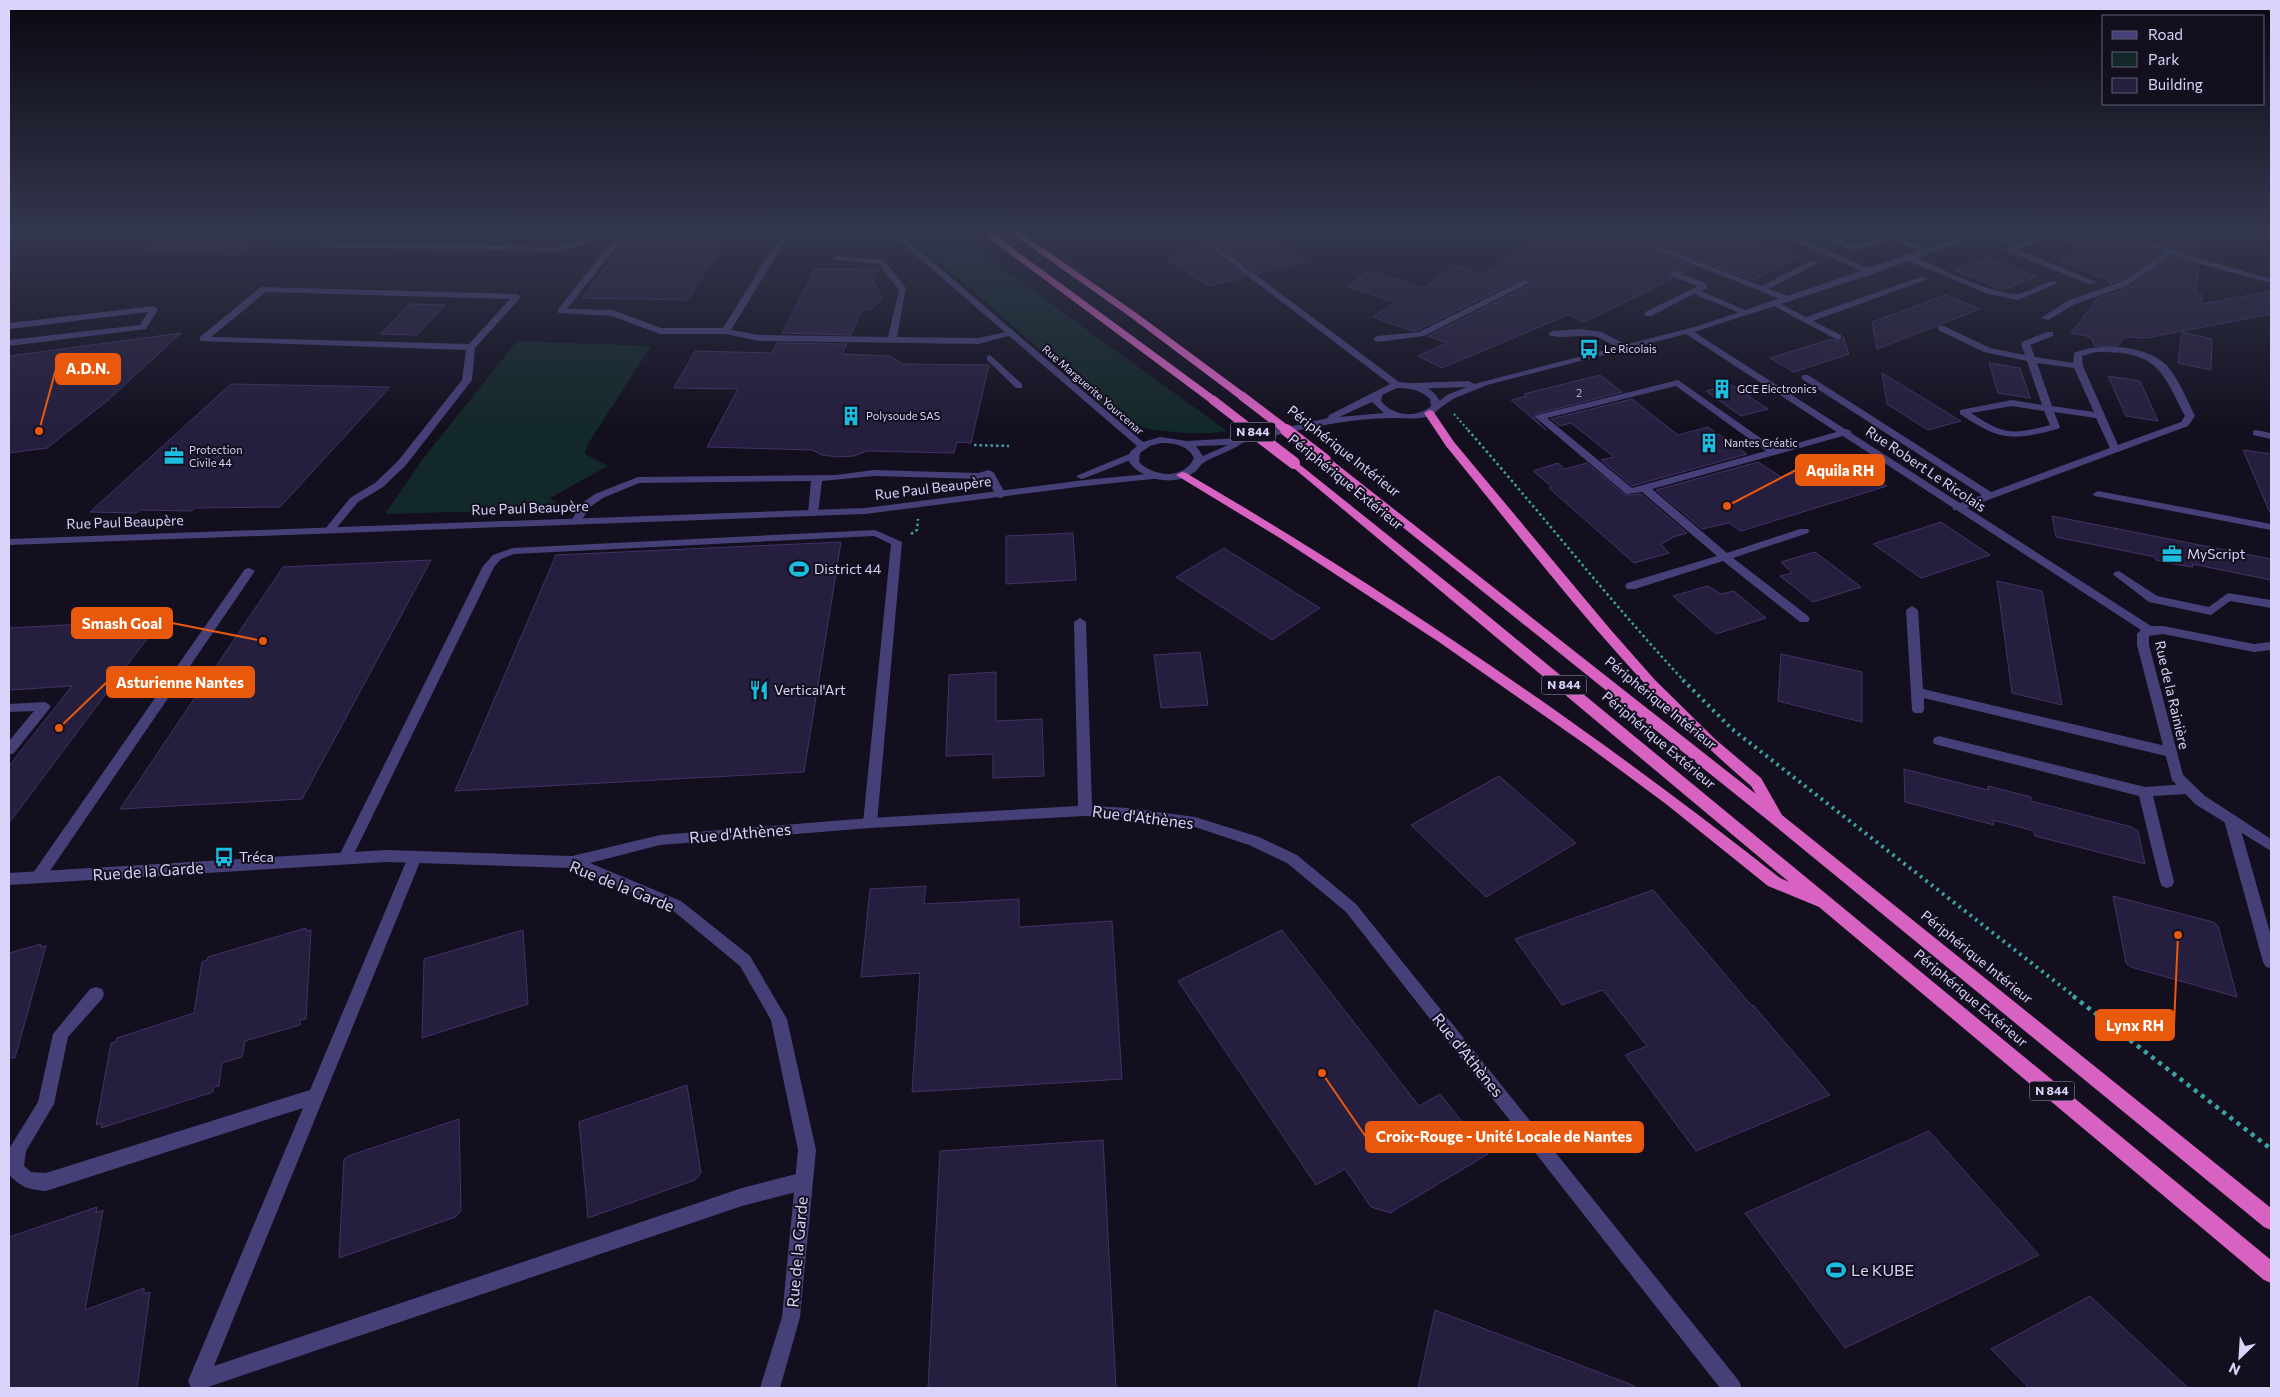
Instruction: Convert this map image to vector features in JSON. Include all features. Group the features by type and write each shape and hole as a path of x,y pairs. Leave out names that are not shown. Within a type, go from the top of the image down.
{"highway":[{"name":"Périphérique Extérieur","path":"1076,298 1294,463 2271,1273"},
{"name":"Périphérique Intérieur","path":"1109,298 1325,460 1780,822 2271,1220"},
{"path":"1432,411 1450,444 1604,632 1650,683 1710,743 1756,782 1780,822"},
{"path":"1182,475 1295,541 1505,681 1671,800 1774,882 1834,909"}],"street":[{"path":"254,298 203,339 471,347"},
{"path":"330,529 354,500 379,485 402,463 467,380 471,347 515,298"},
{"path":"571,298 561,311 613,313 660,331 726,331 759,338 978,342 1012,334"},
{"path":"726,331 746,298"},
{"path":"892,341 902,298"},
{"name":"Rue Marguerite Yourcenar","path":"970,298 1142,446"},
{"path":"1280,298 1397,386"},
{"path":"1378,339 1421,334 1494,298"},
{"path":"1648,314 1680,298"},
{"path":"1712,298 1748,313"},
{"path":"1806,320 1869,298"},
{"path":"2045,318 2072,302 2083,298"},
{"path":"1158,476 1139,468 1134,462 1134,455 1142,446 1153,442 1166,440 1186,444 1239,441 1321,422 1396,415 1412,417 1432,411 1450,396 1484,383 1688,332 1788,299"},
{"path":"1774,304 1838,337"},
{"path":"9,326 154,310 143,327 9,343"},
{"path":"1941,328 1987,350 2078,366"},
{"path":"1552,334 1580,332 1599,334 1628,348"},
{"name":"Rue Robert Le Ricolais","path":"1688,332 1847,432 1957,508 2149,630"},
{"path":"2050,334 2026,344 2048,408 2054,427 2015,436 1993,432 1963,412 2012,403 2048,408 2101,416"},
{"path":"1957,508 2185,424 2190,416 2162,366 2142,357 2118,350 2097,347 2084,350 2077,355 2078,366 2115,449"},
{"path":"990,358 1019,386"},
{"path":"1805,376 1989,496"},
{"path":"1321,422 1376,396 1383,389 1397,386 1437,387 1484,383"},
{"path":"1774,452 1678,383 1540,417 1630,492 1847,432"},
{"path":"1412,386 1432,396 1436,402 1432,411"},
{"path":"1376,396 1380,407 1396,415"},
{"path":"2256,433 2271,436"},
{"path":"1182,475 1193,469 1199,462 1230,448 1239,441"},
{"path":"1186,444 1196,450 1199,462"},
{"name":"Rue Paul Beaupère","path":"1050,486 1095,472 1134,455"},
{"path":"576,521 586,505 599,496 638,480 817,478 874,473 972,476 989,473 1000,495"},
{"name":"Rue Paul Beaupère","path":"9,542 814,513 908,506 1000,495 1050,486 1182,475"},
{"path":"814,513 817,478"},
{"path":"1645,488 1725,557 1804,620"},
{"path":"2098,494 2271,527"},
{"path":"1631,586 1804,531"},
{"path":"345,858 489,566 497,557 513,551 875,533 898,542 870,823"},
{"path":"38,878 249,571"},
{"path":"2119,574 2153,599 2211,611 2228,597 2271,604"},
{"path":"1912,610 1918,710"},
{"path":"1080,622 1085,811"},
{"name":"Rue de la Rainière","path":"2270,648 2254,648 2184,632 2149,630 2143,634 2142,645 2177,777 2187,788 2271,846"},
{"path":"1917,692 2170,752"},
{"path":"9,708 45,706 9,750"},
{"path":"1939,741 2145,792 2187,788"},
{"path":"2145,792 2167,882"},
{"name":"Rue d'Athènes","path":"572,862 660,840 870,823 1085,811 1195,822 1254,841 1292,859 1351,908 1732,1388"},
{"path":"2231,820 2271,962"},
{"path":"416,857 198,1381 742,1198 804,1181"},
{"name":"Rue de la Garde","path":"9,879 345,858 416,857 572,862 676,905 746,961 779,1019 807,1150 791,1317 770,1388"},
{"path":"96,994 61,1034 46,1104 18,1149 15,1169 27,1180 46,1182 316,1096"}],"path":[{"path":"1452,412 1523,492 1629,622 1697,696 1732,729 1852,825 2271,1149"},
{"path":"974,445 1009,446"}],"green space":[{"path":"982,298 1043,298 1227,431 1192,433 1126,426"},
{"path":"517,341 651,346 588,444 585,454 608,466 550,498 561,505 558,509 385,514 422,460"}],"building":[{"path":"592,298 688,298 687,300"},
{"path":"800,298 882,298 872,309 862,309 851,335 782,333"},
{"path":"1384,298 1482,298 1418,330 1412,331 1373,317 1395,302"},
{"path":"1504,298 1633,298 1584,322 1568,315 1442,368 1418,356 1447,343 1428,336"},
{"path":"1937,298 1954,298 1980,309 1877,349 1872,322"},
{"path":"2098,298 2202,298 2202,304 2233,298 2271,298 2271,314 2146,338 2124,337 2118,346 2095,346 2091,337 2071,333"},
{"path":"410,304 445,305 417,335 380,334"},
{"path":"2182,332 2212,339 2211,370 2178,363"},
{"path":"181,333 107,401 47,448 9,453 9,356"},
{"path":"1843,336 1849,354 1794,372 1770,358 1832,339 1839,342 1843,340"},
{"name":"Polysoude SAS","path":"777,343 847,344 842,354 890,356 903,364 989,365 971,443 957,442 954,453 867,451 854,456 838,457 822,455 812,450 707,447 738,389 674,388 695,351 772,353"},
{"path":"1989,363 2020,368 2030,398 1998,393"},
{"path":"1882,373 1961,421 1928,430 1887,404"},
{"path":"1600,375 1622,392 1536,414 1534,418 1546,430 1511,400 1527,396 1524,394"},
{"path":"2108,376 2140,381 2158,421 2126,416"},
{"path":"231,384 390,387 280,507 195,508 192,511 140,510 136,513 90,512"},
{"path":"1732,385 1768,409 1741,416 1706,391"},
{"path":"1632,399 1678,435 1708,427 1747,454 1632,486 1601,460 1614,457 1571,423 1560,426 1551,419"},
{"path":"2243,450 2271,454 2271,515"},
{"path":"1846,459 1887,486 1741,531 1729,523 1702,529 1656,490 1758,462 1781,477"},
{"path":"1558,463 1565,469 1587,463 1625,495 1641,494 1687,533 1670,538 1661,544 1669,553 1634,563 1549,488 1552,487 1533,471"},
{"path":"2052,516 2271,559 2271,580 2192,564 2193,567 2173,564 2156,560 2155,557 2056,537"},
{"path":"1941,522 1990,555 1921,578 1873,544"},
{"path":"1073,533 1076,580 1006,584 1006,536"},
{"path":"841,542 804,772 455,791 556,555"},
{"path":"1224,548 1320,608 1272,640 1176,577"},
{"path":"1815,552 1861,587 1813,602 1780,576 1792,573 1781,562"},
{"path":"431,560 302,799 120,809 283,567"},
{"path":"1997,581 2042,591 2062,705 2012,693"},
{"path":"1708,586 1721,594 1734,591 1766,618 1716,634 1673,596"},
{"path":"161,620 9,823 9,766 72,686 9,690 9,628"},
{"path":"1200,652 1208,705 1161,708 1154,655"},
{"path":"1781,654 1862,672 1862,722 1778,701"},
{"path":"996,672 996,721 1042,719 1044,776 993,778 993,754 946,756 949,675"},
{"path":"1904,769 1988,790 1988,786 2031,797 2031,801 2132,827 2138,831 2145,864 2035,836 2034,831 1993,820 1994,825 1905,802"},
{"path":"1499,776 1576,843 1486,897 1411,825"},
{"path":"926,886 924,904 1019,899 1019,927 1112,921 1122,1079 912,1092 920,973 861,977 870,889"},
{"path":"1653,890 1830,1095 1696,1151 1625,1055 1647,1046 1603,990 1562,1005 1515,939"},
{"path":"2113,896 2213,922 2218,926 2237,997 2131,967 2126,963"},
{"path":"306,928 306,931 311,930 306,1019 300,1020 300,1025 245,1041 242,1057 222,1063 219,1086 213,1087 213,1092 101,1128 102,1123 96,1125 111,1043 116,1042 117,1038 194,1013 202,962 207,960 208,957"},
{"path":"523,930 528,1004 422,1038 424,959"},
{"path":"1282,930 1419,1106 1440,1094 1488,1154 1390,1213 1371,1207 1345,1169 1316,1185 1178,981"},
{"path":"41,944 40,947 46,946 15,1058 9,1057 9,953"},
{"path":"687,1085 701,1173 695,1180 588,1218 579,1122"},
{"path":"459,1119 461,1211 455,1217 339,1258 344,1159"},
{"path":"1929,1131 2039,1255 1845,1348 1745,1213"},
{"path":"1103,1140 1116,1388 928,1388 940,1151"},
{"path":"97,1207 96,1213 103,1210 85,1310 144,1288 144,1294 150,1292 137,1388 9,1388 9,1237"},
{"path":"2090,1296 2188,1388 2029,1388 1991,1349"},
{"path":"1435,1310 1635,1386 1635,1388 1418,1388"}],"place":[{"name":"Le Ricolais","path":"1589,349"},
{"name":"GCE Electronics","path":"1722,389"},
{"name":"Polysoude SAS","path":"851,416"},
{"name":"A.D.N.","path":"39,431"},
{"name":"Nantes Créatic","path":"1709,443"},
{"name":"Protection Civile 44","path":"174,456"},
{"name":"Aquila RH","path":"1727,506"},
{"name":"MyScript","path":"2172,554"},
{"name":"District 44","path":"799,569"},
{"name":"Smash Goal","path":"263,641"},
{"name":"Vertical'Art","path":"759,690"},
{"name":"Asturienne Nantes","path":"59,728"},
{"name":"Tréca","path":"224,857"},
{"name":"Lynx RH","path":"2178,935"},
{"name":"Croix-Rouge - Unité Locale de Nantes","path":"1322,1073"},
{"name":"Le KUBE","path":"1836,1270"}]}
